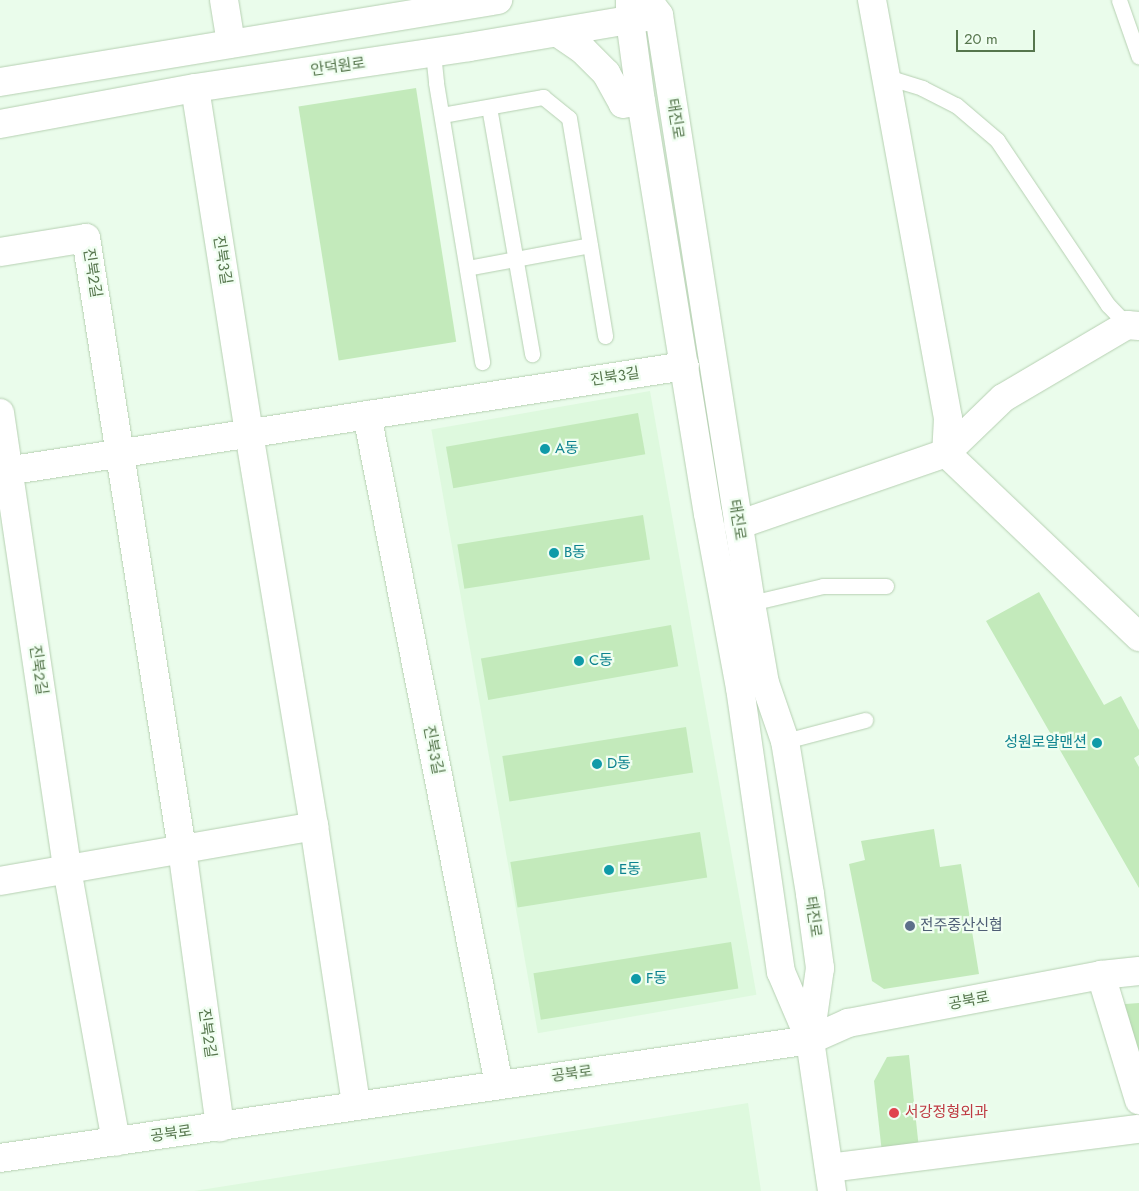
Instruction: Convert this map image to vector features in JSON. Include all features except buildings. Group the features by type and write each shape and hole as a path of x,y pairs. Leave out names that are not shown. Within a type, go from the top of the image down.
{"street":[{"path":"224,0 231,43"},
{"path":"0,82 498,0"},
{"path":"872,0 948,418 946,452 1139,637"},
{"name":"안덕원로","path":"0,124 195,88 558,34 630,10 658,5"},
{"name":"태진로","path":"658,5 751,603 765,683 785,741 820,968 810,1040"},
{"name":"태진로","path":"630,10 641,101 708,514 740,688 781,972 810,1040 831,1179"},
{"path":"558,34 583,50 606,73 623,104 641,101"},
{"name":"진북3길","path":"195,88 249,433 314,826 356,1104"},
{"name":"진북2길","path":"0,252 86,238 182,849 220,1127"},
{"path":"738,525 946,452 1003,398 1133,326"},
{"name":"진북3길","path":"249,433 685,366"},
{"name":"진북2길","path":"0,413 4,471 67,869 116,1142"},
{"name":"진북3길","path":"367,415 499,1085"},
{"path":"4,471 249,433"},
{"path":"0,881 314,826"},
{"name":"공북로","path":"0,1158 220,1127 356,1104 810,1040 848,1023 1102,975 1139,971"},
{"path":"1102,975 1139,1100"},
{"path":"831,1179 1139,1129"}],"lane":[{"path":"1119,0 1139,57"},
{"path":"434,53 442,116 482,362"},
{"path":"887,77 922,88 956,105 997,140 1108,305 1133,326"},
{"path":"442,116 543,97 569,118 605,336"},
{"path":"489,107 532,354"},
{"path":"467,268 590,244"},
{"path":"751,603 823,586 886,586"},
{"path":"785,741 865,720"}],"shaded area":[{"path":"650,391 756,995 538,1033 431,430"},
{"path":"748,1103 761,1191 194,1191 655,1118"}],"place":[{"name":"A동","path":"545,449"},
{"name":"B동","path":"554,553"},
{"name":"C동","path":"579,661"},
{"name":"성원로얄맨션","path":"1097,743"},
{"name":"D동","path":"597,764"},
{"name":"E동","path":"609,870"},
{"name":"전주중산신협","path":"910,926"},
{"name":"F동","path":"636,979"},
{"name":"서강정형외과","path":"894,1113"}]}
